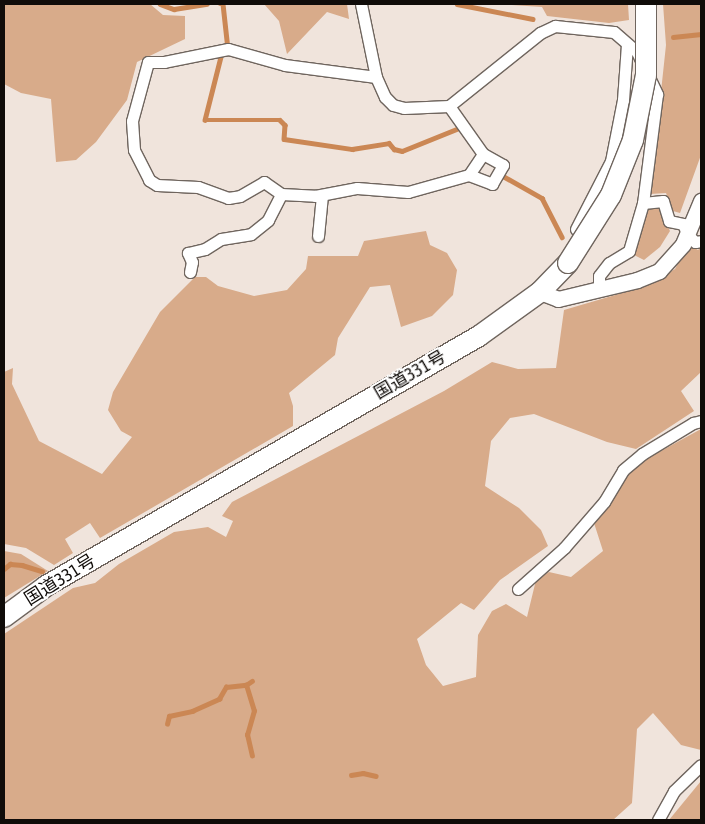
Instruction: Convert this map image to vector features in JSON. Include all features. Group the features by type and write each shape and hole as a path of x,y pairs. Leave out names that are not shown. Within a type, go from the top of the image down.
{"highway":[{"name":"国道331号","path":"4,617 46,586 479,336 540,292 568,264 612,195 633,140 646,75 646,4"}],"main road":[{"path":"540,292 558,299 659,271 695,238 701,201"}],"street":[{"path":"361,4 376,77 385,97 393,105 417,109 449,106 540,33 555,26 614,32 637,52 657,94 643,203 629,251 609,263 601,273 599,289"},
{"path":"576,229 611,161 624,100 627,44"},
{"path":"376,77 285,65 228,49 164,62 148,62 132,121 134,150 148,180 157,185 198,187 228,198 240,196 264,182 281,194 322,195 357,188 408,192 469,175 492,184 496,181 503,165 483,154 449,106"},
{"path":"469,175 483,154"},
{"path":"190,272 192,262 188,253 205,249 221,239 251,234 268,220 281,194"},
{"path":"318,236 322,195"},
{"path":"643,203 663,201 669,221 683,224 695,238"},
{"path":"518,589 564,548 604,502 622,470 650,449 692,423 701,421"},
{"path":"658,820 674,791 701,765"}],"shaded area":[{"path":"4,4 150,4 163,15 185,16 185,39 137,62 127,100 96,142 76,160 56,162 51,99 21,93 4,84"},
{"path":"264,4 347,4 349,19 327,12 287,54 279,21"},
{"path":"498,4 628,4 629,20 609,23 547,16 542,7"},
{"path":"663,4 701,4 701,155 680,213 673,211 666,193 650,194 666,45"},
{"path":"658,206 670,231 660,247 644,260 634,255 646,208"},
{"path":"426,231 430,245 447,253 457,270 453,295 432,316 401,327 390,285 370,287 338,338 335,355 289,393 293,406 293,426 100,538 90,523 65,539 73,553 54,565 26,548 4,544 4,372 13,368 12,384 39,441 102,474 132,437 121,431 108,410 113,392 160,312 195,277 206,277 218,286 254,296 287,290 306,269 308,256 358,256 364,241"},
{"path":"688,244 698,250 701,247 701,372 681,391 694,411 636,449 607,442 534,414 510,418 491,441 485,486 519,508 541,530 548,546 500,580 474,610 461,603 417,639 426,665 443,686 476,677 478,635 492,611 506,604 527,617 536,580 549,572 571,577 603,551 594,523 611,504 628,474 650,457 701,429 701,750 681,745 653,713 637,729 632,803 613,820 4,820 4,634 73,588 95,583 119,564 174,532 208,527 226,537 233,521 222,516 232,502 444,391 492,362 518,369 556,368 564,310 646,286 675,269"},
{"path":"4,551 21,554 48,571 4,598"},
{"path":"701,781 701,820 669,820"}],"waterway":[{"path":"160,4 174,9 207,4"},
{"path":"220,4 223,4 228,49 222,53 205,120 280,120 285,125 284,139 352,149 389,143 394,149 402,151 459,128"},
{"path":"457,4 533,19"},
{"path":"673,37 701,34"},
{"path":"503,176 542,198 562,237"},
{"path":"4,569 10,564 22,565 42,571"},
{"path":"252,681 246,685 254,711 247,735 252,756"},
{"path":"167,724 169,716 192,711 219,699 226,687 246,685"},
{"path":"351,775 363,773 376,776"}]}
